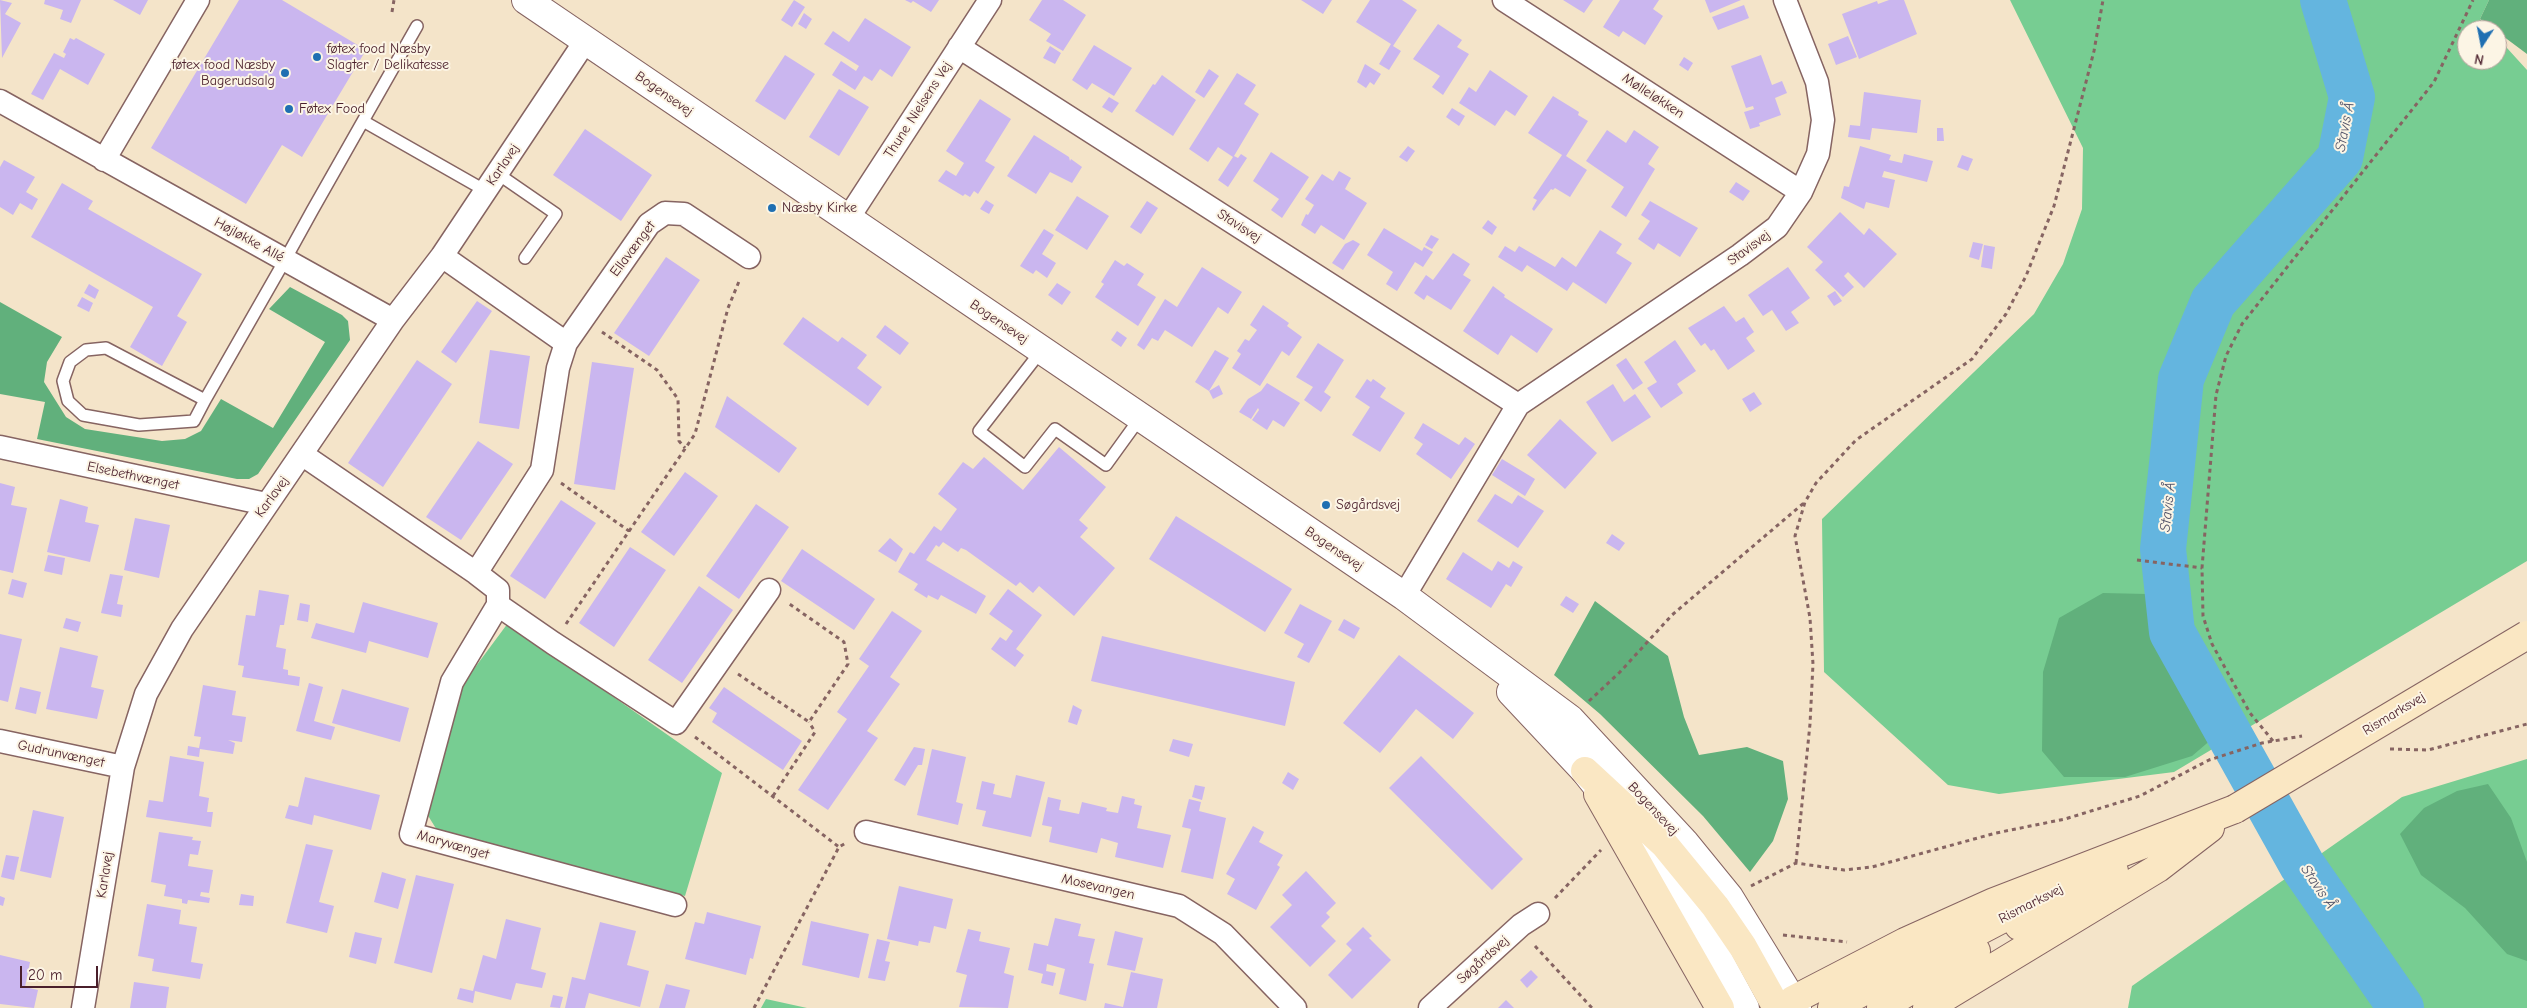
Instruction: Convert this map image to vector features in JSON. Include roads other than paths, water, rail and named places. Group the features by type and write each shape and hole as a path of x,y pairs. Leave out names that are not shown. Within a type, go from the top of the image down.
{"main road":[{"name":"Rismarksvej","path":"1927,1008 2158,868 2236,809 2527,635"},
{"path":"1586,771 1665,845 1716,906 1743,947 1789,1005 1895,947 1994,902 2236,809"},
{"path":"1586,771 1720,1008"},
{"name":"Rismarksvej","path":"1832,1008 2078,880 2236,809"},
{"path":"1881,1008 2084,887 2236,809"}],"street":[{"path":"104,160 198,0"},
{"name":"Bogensevej","path":"526,0 847,220 1404,596 1570,720 1685,843 1729,897 1750,931 1789,1005"},
{"name":"Thune Nielsens Vej","path":"847,220 990,0"},
{"name":"Mølleløkken","path":"1504,0 1801,192"},
{"name":"Stavisvej","path":"1404,596 1518,405 1740,255 1777,227 1801,192 1818,154 1823,120 1817,82 1785,0"},
{"name":"Karlavej","path":"83,1008 123,767 146,694 182,629 266,504 303,455 394,320 442,256 586,40"},
{"name":"Stavisvej","path":"959,47 1518,405"},
{"name":"Højløkke Allé","path":"0,101 394,320"},
{"name":"Ellavænget","path":"476,572 542,470 558,368 566,343 649,224 665,213 684,214 749,256"},
{"path":"442,256 566,343"},
{"name":"Elsebethvænget","path":"0,447 266,504"},
{"path":"303,455 476,572 498,590 498,605 553,644 676,723 769,590"},
{"name":"Maryvænget","path":"498,605 452,682 411,834 675,905"},
{"name":"Bogensevej","path":"1470,647 1586,771 1683,894 1746,1008"},
{"name":"Gudrunvænget","path":"0,741 123,767"},
{"name":"Mosevangen","path":"866,832 1179,906 1223,934 1295,1008"},
{"name":"Søgårdsvej","path":"1430,1008 1530,920"}],"lane":[{"path":"205,400 106,348 86,350 70,362 63,381 68,401 83,415 139,425 194,421 417,26"},
{"path":"363,121 556,214 525,258"},
{"path":"1041,351 979,432 1025,467 1054,429 1106,465 1140,418"}],"waterway":[{"name":"Stavis Å","path":"2323,0 2352,97 2340,158 2213,302 2181,379 2163,549 2172,632 2302,865 2401,1008"}],"place":[{"name":"føtex food Næsby Slagter / Delikatesse","path":"317,57"},
{"name":"føtex food Næsby Bagerudsalg","path":"285,73"},
{"name":"Føtex Food","path":"289,109"},
{"name":"Næsby Kirke","path":"772,208"},
{"name":"Søgårdsvej","path":"1326,505"}]}
